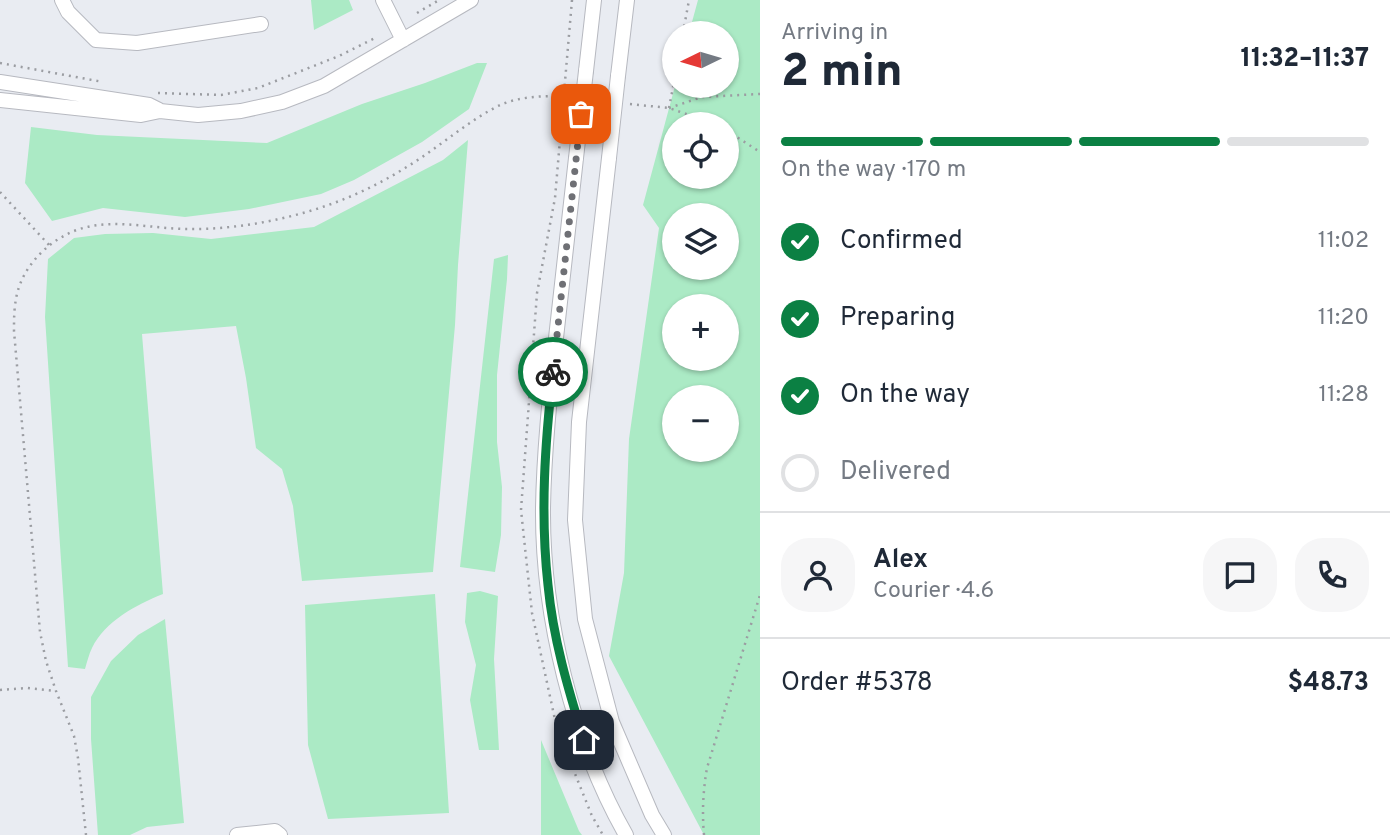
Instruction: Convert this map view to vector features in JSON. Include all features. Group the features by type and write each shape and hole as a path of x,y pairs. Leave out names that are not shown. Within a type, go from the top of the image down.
{"street":[{"path":"62,0 68,12 96,40 137,43 261,24"},
{"path":"383,0 403,40"},
{"path":"0,100 141,115 160,111 198,114 241,111 282,102 324,86 471,0"},
{"path":"594,0 547,427 543,510 548,586 563,669 584,740 613,812 626,835"},
{"path":"627,0 579,422 575,520 585,619 612,722 652,815 664,835"},
{"path":"0,82 149,105 160,111"},
{"path":"237,835 275,831 280,835"}],"path":[{"path":"418,13 439,0"},
{"path":"572,0 572,6"},
{"path":"685,21 689,0"},
{"path":"150,91 163,94 221,95 258,88 339,56 396,26"},
{"path":"0,63 112,84"},
{"path":"669,108 702,97 760,94"},
{"path":"86,835 74,736 46,661 40,632 14,331 15,301 24,274 49,245 77,229 95,224 190,229 230,227 269,221 339,201 395,174 499,106 533,96 560,96"},
{"path":"669,108 671,98"},
{"path":"626,104 669,108 680,112"},
{"path":"739,138 760,152"},
{"path":"0,192 49,245"},
{"path":"704,835 703,792 707,768 760,595"},
{"path":"0,690 27,688 56,691"}],"green space":[{"path":"311,0 349,0 353,10 314,30"},
{"path":"698,0 760,0 760,835 704,835 609,656 624,573 629,439 659,228 643,205 662,134 662,189 739,189 739,112 668,112 672,98 739,98 739,21 692,21"},
{"path":"477,63 487,63 469,109 422,142 354,180 321,194 249,209 185,217 103,208 52,221 25,183 31,127 97,135 267,143 362,104"},
{"path":"468,140 433,572 302,581 293,506 282,469 256,448 236,326 142,334 163,594 142,603 113,622 92,648 85,669 68,667 45,317 48,259 74,238 105,234 153,233 211,239 314,227 443,160"},
{"path":"508,255 497,375 497,442 502,487 501,535 495,572 460,567 494,259"},
{"path":"480,591 498,596 494,659 499,750 479,750 470,700 476,665 465,622 467,593"},
{"path":"435,594 449,813 328,819 308,745 305,605"},
{"path":"165,619 184,823 147,827 130,835 98,835 91,739 91,697 111,661 138,635"},
{"path":"541,740 579,831 582,835 541,835"}],"way so far":[{"path":"553,372 581,114"}],"route":[{"path":"553,372 543,510 548,586 563,669 584,740"}]}
